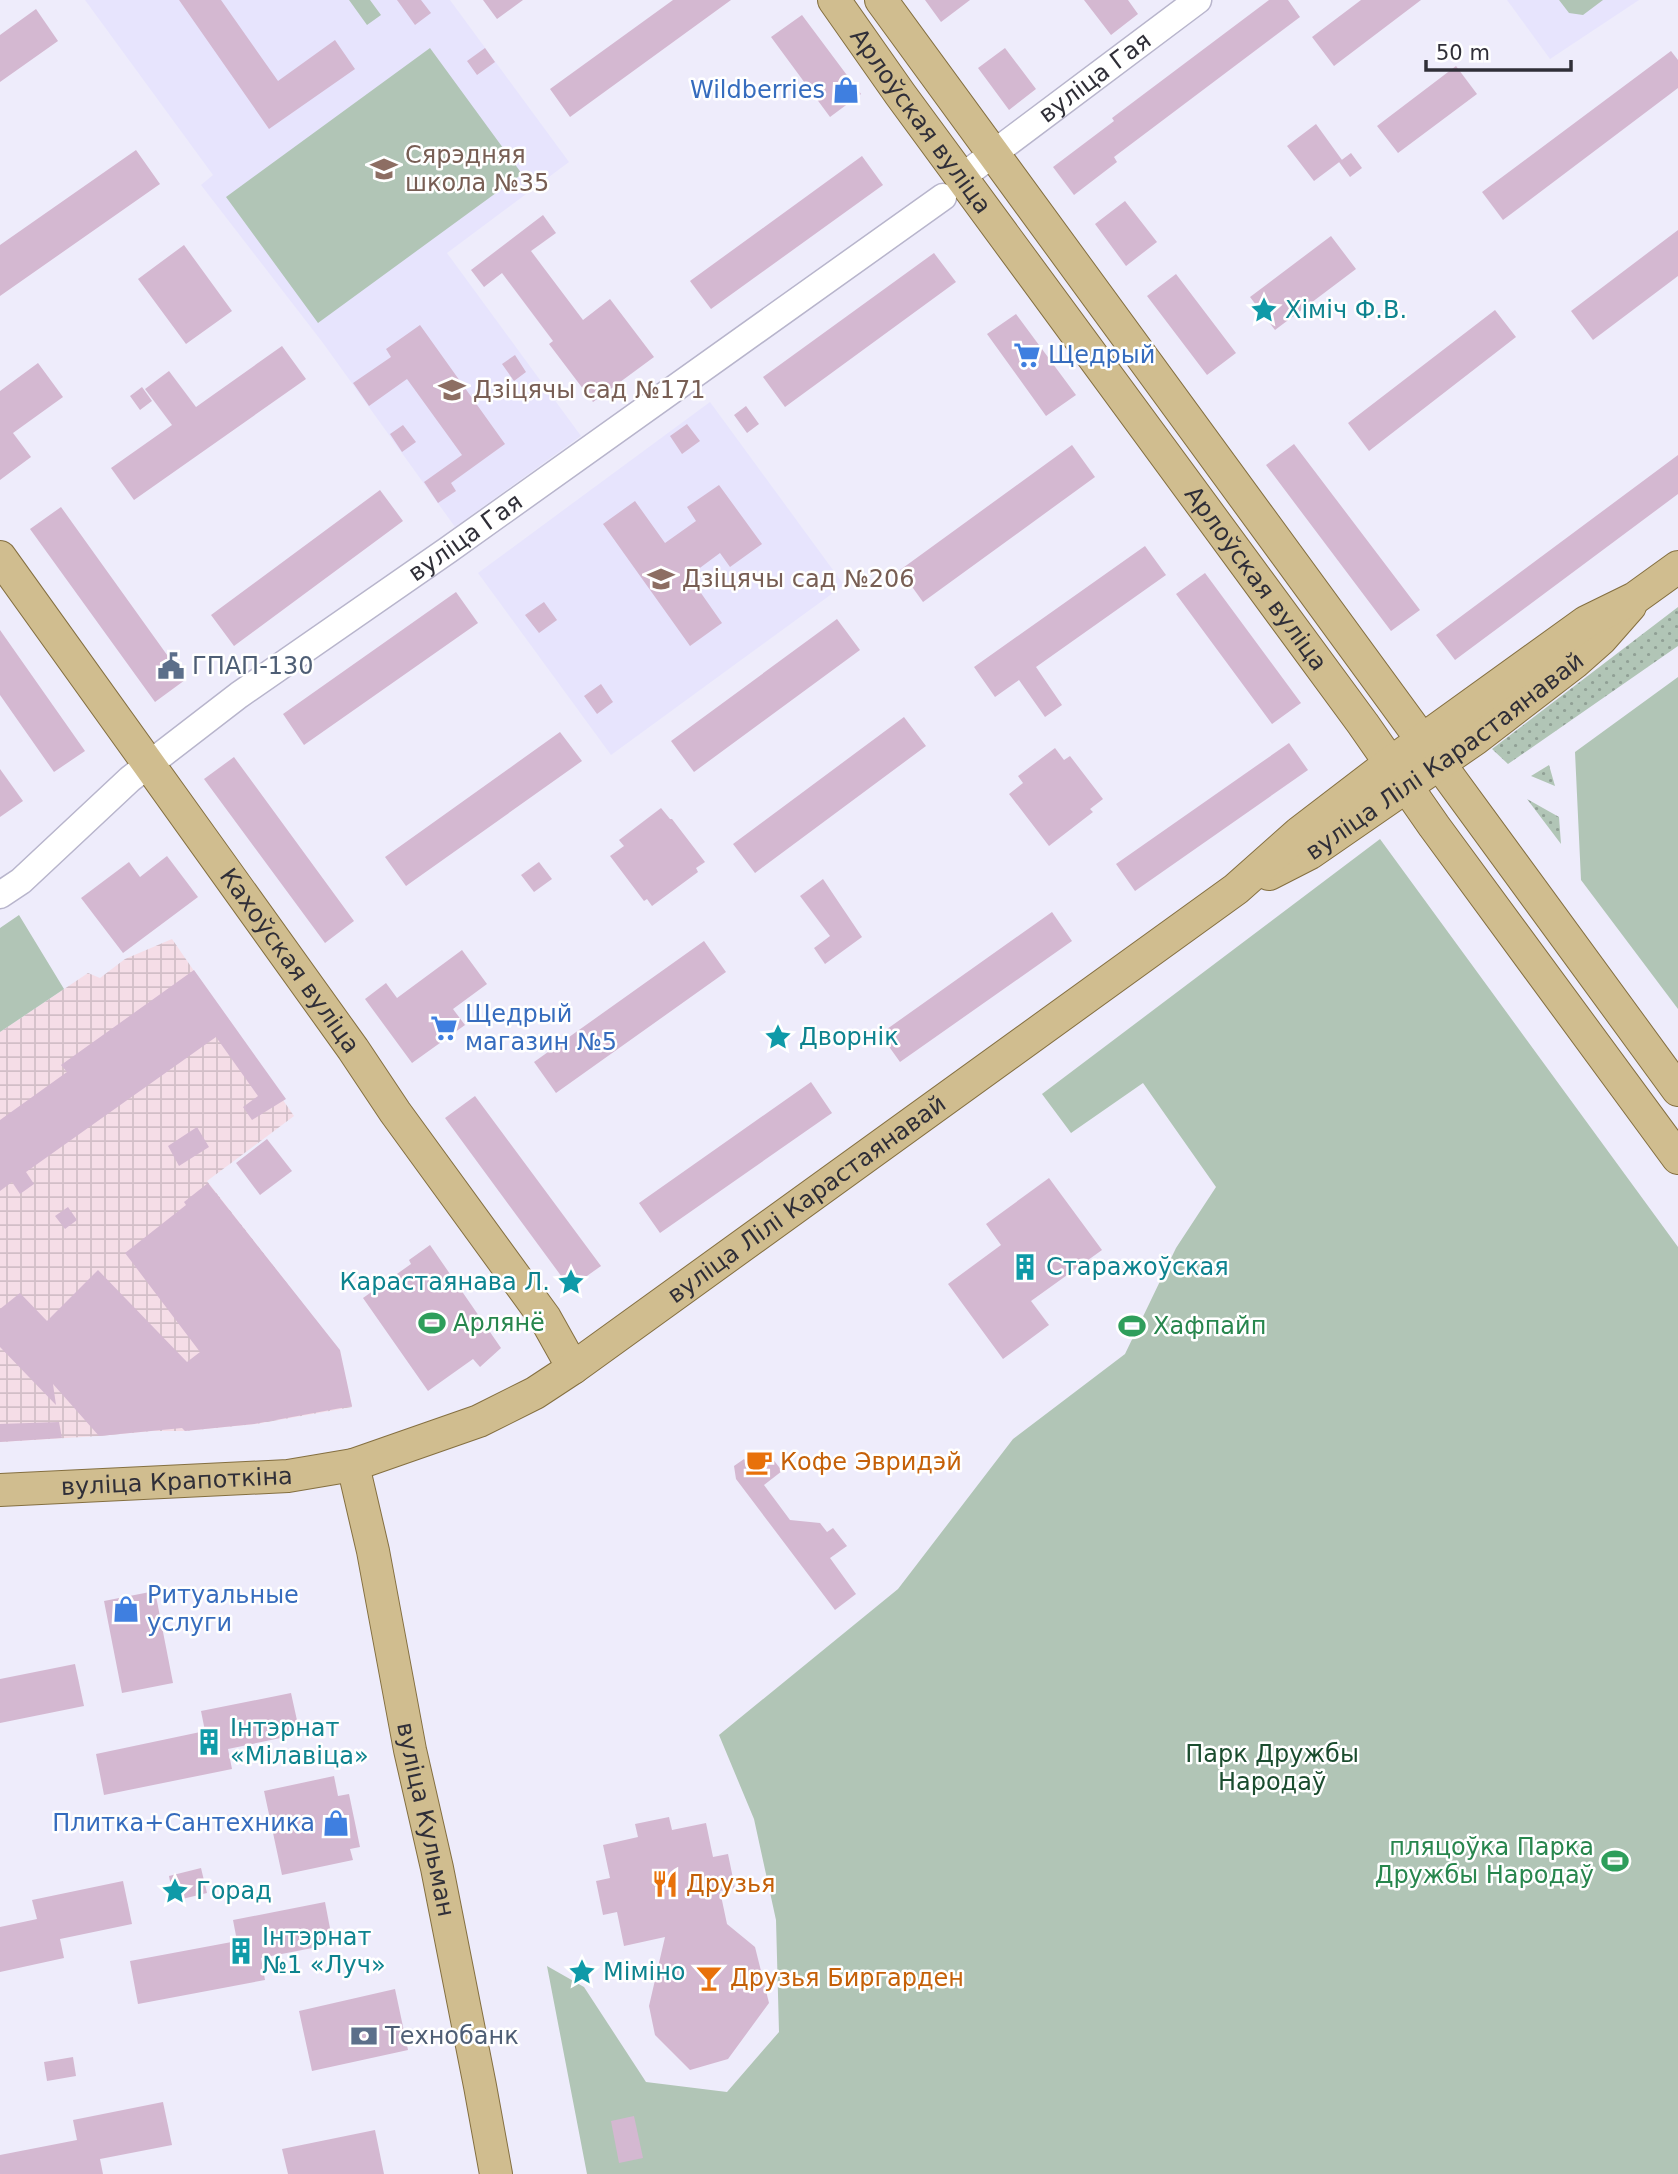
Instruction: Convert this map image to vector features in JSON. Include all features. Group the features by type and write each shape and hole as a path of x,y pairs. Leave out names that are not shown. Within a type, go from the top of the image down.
{"main road":[{"name":"Арлоўская вуліца","path":"834,0 952,187 1357,716 1678,1158"},
{"name":"Арлоўская вуліца","path":"881,0 1678,1090"},
{"name":"Кахоўская вуліца","path":"0,557 545,1318 572,1368"},
{"name":"вуліца Лілі Карастаянавай","path":"353,1465 479,1421 535,1393 572,1368 1236,889 1299,833 1398,776 1430,753 1586,622 1635,598 1678,567"},
{"name":"вуліца Крапоткіна","path":"0,1490 288,1476 353,1465"},
{"name":"вуліца Кульман","path":"353,1465 373,1551 410,1750 480,2086 495,2174"}],"street":[{"name":"вуліца Гая","path":"0,895 21,881 130,779 239,695 449,550 952,187 1169,8 1198,0"}],"shaded area":[{"name":"Сярэдняя школа №35","path":"85,0 450,0 569,162 447,253 581,436 455,527 323,343 201,185 213,175"},
{"path":"1507,0 1639,0 1550,59"},
{"name":"Дзіцячы сад №206","path":"710,402 844,585 611,755 478,573"},
{"path":"172,939 294,1116 207,1181 339,1350 352,1407 256,1424 0,1442 0,1032 88,973 100,978 125,959"}],"green space":[{"path":"349,0 370,0 381,15 367,25"},
{"path":"1559,0 1603,0 1583,15 1569,13"},
{"path":"430,48 522,174 318,323 226,197"},
{"path":"1678,607 1678,646 1508,764 1492,749"},
{"path":"1678,677 1678,1009 1581,880 1575,752"},
{"path":"1549,765 1555,786 1531,776"},
{"path":"1527,799 1559,817 1561,844"},
{"name":"Парк Дружбы Народаў","path":"1380,839 1678,1247 1678,2174 587,2174 547,1966 584,1987 646,2082 727,2092 779,2032 776,1920 754,1819 719,1735 898,1589 1013,1439 1125,1354 1176,1248 1216,1187 1143,1083 1071,1133 1042,1094"},
{"path":"19,915 64,989 0,1032 0,928"}],"building":[{"path":"179,0 221,0 278,81 335,40 355,69 269,129"},
{"path":"397,0 421,0 431,13 415,25"},
{"path":"483,0 523,0 497,19"},
{"path":"673,0 731,0 570,117 550,89"},
{"path":"925,0 970,0 941,22"},
{"path":"1084,0 1128,0 1138,14 1111,35"},
{"path":"1269,0 1288,0 1300,17 1114,157 1117,162 1074,195 1053,167 1114,121 1112,118"},
{"path":"1361,0 1421,0 1334,66 1312,37"},
{"path":"36,9 58,41 0,82 0,35"},
{"path":"802,15 861,94 830,117 771,37"},
{"path":"485,48 495,62 477,75 467,61"},
{"path":"1005,48 1036,89 1009,110 978,68"},
{"path":"1671,51 1678,60 1678,88 1503,220 1482,192"},
{"path":"1456,66 1477,94 1398,153 1377,126"},
{"path":"1316,124 1342,160 1314,181 1287,146"},
{"path":"136,150 160,184 0,296 0,245"},
{"path":"1351,153 1362,168 1350,177 1339,162"},
{"path":"862,156 883,185 711,309 690,281"},
{"path":"1125,201 1157,242 1126,266 1095,224"},
{"path":"543,215 556,233 531,251 583,320 610,299 654,357 593,402 549,344 553,341 502,273 484,287 471,270"},
{"path":"1678,230 1678,276 1593,340 1571,311"},
{"path":"1331,236 1356,269 1275,330 1250,297"},
{"path":"184,245 232,311 186,344 138,279"},
{"path":"934,253 956,282 785,407 763,377"},
{"path":"1176,274 1236,353 1207,375 1147,296"},
{"path":"1495,310 1516,337 1369,451 1348,423"},
{"path":"1016,314 1076,395 1046,416 987,334"},
{"path":"420,325 505,444 451,483 456,491 438,503 424,482 462,455 407,379 369,406 353,383 391,357 386,349"},
{"path":"282,346 306,379 134,500 111,468 172,425 145,389 169,371 196,407"},
{"path":"515,355 526,372 514,381 502,364"},
{"path":"38,363 63,397 13,433 31,457 0,480 0,391"},
{"path":"142,387 152,401 140,410 130,396"},
{"path":"746,406 759,424 747,433 734,415"},
{"path":"687,424 700,441 682,454 670,436"},
{"path":"403,425 416,442 402,452 390,434"},
{"path":"1294,444 1420,610 1391,631 1266,465"},
{"path":"1072,445 1095,477 923,602 900,570"},
{"path":"1678,455 1678,494 1455,660 1436,635"},
{"path":"719,485 762,544 730,567 720,553 689,576 722,623 690,646 603,524 635,501 665,543 696,521 687,507"},
{"path":"380,490 403,521 234,646 211,615"},
{"path":"61,507 185,680 155,702 30,529"},
{"path":"1145,546 1166,575 1036,667 1062,705 1045,717 1019,680 995,697 974,667"},
{"path":"1205,573 1301,703 1272,724 1176,594"},
{"path":"456,592 478,623 304,745 283,714"},
{"path":"544,602 557,620 539,633 525,615"},
{"path":"837,619 860,650 694,772 671,741"},
{"path":"0,630 85,751 54,772 0,695"},
{"path":"601,684 613,702 597,714 584,696"},
{"path":"904,717 926,746 755,873 733,844"},
{"path":"560,732 582,761 406,886 385,857"},
{"path":"1289,743 1308,770 1135,891 1116,864"},
{"path":"1055,748 1064,760 1070,756 1103,799 1090,809 1093,812 1049,846 1009,794 1023,783 1018,776"},
{"path":"234,757 354,921 325,943 204,779"},
{"path":"0,769 23,801 0,817"},
{"path":"661,808 705,862 696,868 698,872 652,906 647,899 644,901 610,856 624,846 619,840"},
{"path":"167,856 198,897 123,953 81,898 129,862 140,877"},
{"path":"539,862 552,879 534,892 521,875"},
{"path":"823,879 862,937 825,964 814,948 830,936 800,896"},
{"path":"1052,912 1072,941 900,1062 880,1034"},
{"path":"704,941 726,972 556,1093 534,1062"},
{"path":"462,950 487,984 453,1009 465,1025 412,1063 365,999 386,983 397,998"},
{"path":"194,970 286,1099 252,1120 243,1107 258,1096 216,1037 26,1172 34,1184 20,1194 12,1182 0,1191 0,1120 67,1072 61,1065"},
{"path":"811,1082 832,1113 660,1233 639,1203"},
{"path":"475,1096 601,1266 570,1288 445,1118"},
{"path":"197,1127 209,1147 179,1166 168,1146"},
{"path":"267,1139 292,1171 260,1195 236,1163"},
{"name":"Старажоўская","path":"1049,1178 1102,1250 1031,1301 1049,1325 1003,1359 948,1284 1001,1245 986,1224"},
{"path":"208,1183 340,1350 352,1406 254,1424 99,1436 53,1384 56,1405 0,1347 0,1309 20,1293 47,1321 98,1270 187,1362 200,1352 125,1253 186,1205 184,1202"},
{"path":"68,1207 77,1220 65,1229 55,1216"},
{"name":"Арлянё","path":"430,1245 501,1348 480,1367 473,1359 428,1391 363,1298 411,1264 409,1260"},
{"path":"59,1422 62,1438 0,1442 0,1424"},
{"path":"766,1450 782,1471 764,1485 790,1520 820,1523 827,1532 833,1528 847,1546 830,1558 856,1594 835,1610 736,1479 734,1466 744,1459 748,1464"},
{"path":"155,1591 173,1683 122,1693 104,1601"},
{"path":"75,1664 84,1706 0,1723 0,1679"},
{"name":"Інтэрнат «Мілавіца»","path":"291,1693 300,1734 228,1749 232,1769 104,1795 96,1754 205,1731 201,1711"},
{"path":"334,1776 338,1796 349,1794 360,1847 350,1849 353,1860 282,1875 264,1791"},
{"path":"669,1817 672,1830 706,1823 713,1857 728,1854 735,1888 720,1891 727,1924 755,1947 769,2003 728,2059 690,2070 655,2035 649,2006 665,1937 624,1946 617,1912 603,1915 596,1881 610,1878 603,1845 638,1837 635,1824"},
{"path":"201,1868 207,1893 174,1901 169,1876"},
{"path":"123,1881 132,1924 60,1939 64,1958 0,1972 0,1927 37,1919 32,1900"},
{"name":"Інтэрнат №1 «Луч»","path":"325,1902 333,1944 261,1958 265,1980 138,2004 130,1961 237,1941 233,1920"},
{"path":"395,1989 408,2050 312,2071 299,2011"},
{"path":"73,2057 76,2076 47,2081 44,2062"},
{"path":"163,2102 172,2145 100,2159 103,2174 0,2174 0,2155 77,2140 73,2120"},
{"path":"634,2116 643,2158 619,2163 611,2121"},
{"path":"375,2130 384,2174 288,2174 282,2149"}],"place":[{"name":"Wildberries","path":"846,90"},
{"name":"Сярэдняя школа №35","path":"384,169"},
{"name":"Хіміч Ф.В.","path":"1264,310"},
{"name":"Щедрый","path":"1027,355"},
{"name":"Дзіцячы сад №171","path":"452,390"},
{"name":"Дзіцячы сад №206","path":"661,579"},
{"name":"ГПАП-130","path":"171,666"},
{"name":"Щедрый магазин №5","path":"444,1028"},
{"name":"Дворнік","path":"778,1037"},
{"name":"Старажоўская","path":"1025,1267"},
{"name":"Карастаянава Л.","path":"571,1282"},
{"name":"Арлянё","path":"432,1323"},
{"name":"Хафпайп","path":"1132,1326"},
{"name":"Кофе Эвридэй","path":"759,1462"},
{"name":"Ритуальные услуги","path":"126,1609"},
{"name":"Інтэрнат «Мілавіца»","path":"209,1742"},
{"name":"Плитка+Сантехника","path":"336,1823"},
{"name":"пляцоўка Парка Дружбы Народаў","path":"1615,1861"},
{"name":"Друзья","path":"665,1884"},
{"name":"Горад","path":"175,1891"},
{"name":"Інтэрнат №1 «Луч»","path":"241,1951"},
{"name":"Міміно","path":"582,1972"},
{"name":"Друзья Биргарден","path":"709,1978"},
{"name":"Технобанк","path":"364,2036"}]}
